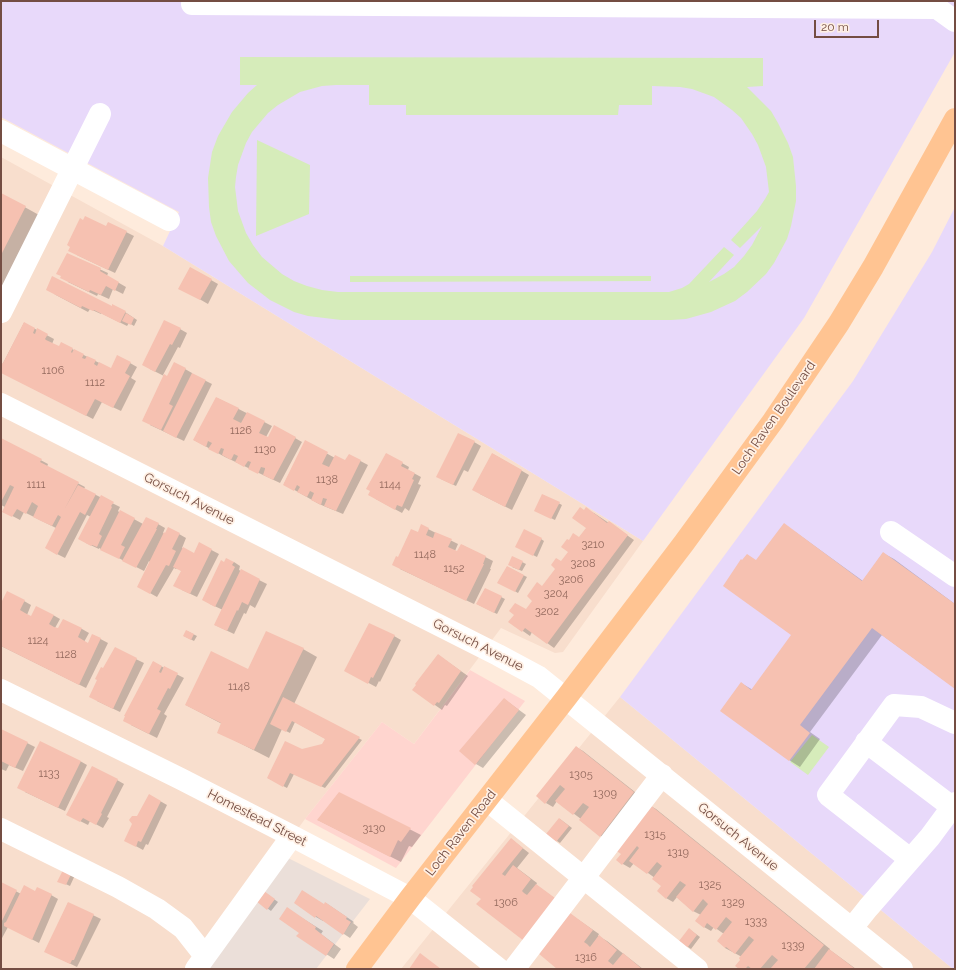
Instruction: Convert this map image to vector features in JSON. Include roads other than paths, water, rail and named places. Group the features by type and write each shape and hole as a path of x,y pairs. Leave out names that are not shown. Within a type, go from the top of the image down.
{"main road":[{"name":"Loch Raven Boulevard","path":"566,698 724,490 808,370 873,267 955,119"},
{"name":"Loch Raven Road","path":"357,969 410,898 566,698"}],"street":[{"path":"192,4 933,5 955,21"},
{"path":"1,312 100,114"},
{"path":"1,131 169,220"},
{"name":"Gorsuch Avenue","path":"1,404 498,654 539,677 902,969"},
{"path":"891,532 955,576"},
{"name":"Homestead Street","path":"1,690 292,836 410,898 499,969"},
{"path":"910,859 828,795 894,705 921,707 955,723"},
{"path":"852,928 930,837 953,805 866,742"},
{"path":"514,969 662,776"},
{"path":"487,800 696,969"},
{"path":"1,829 118,887 157,909 183,928 200,963 292,836"}]}
